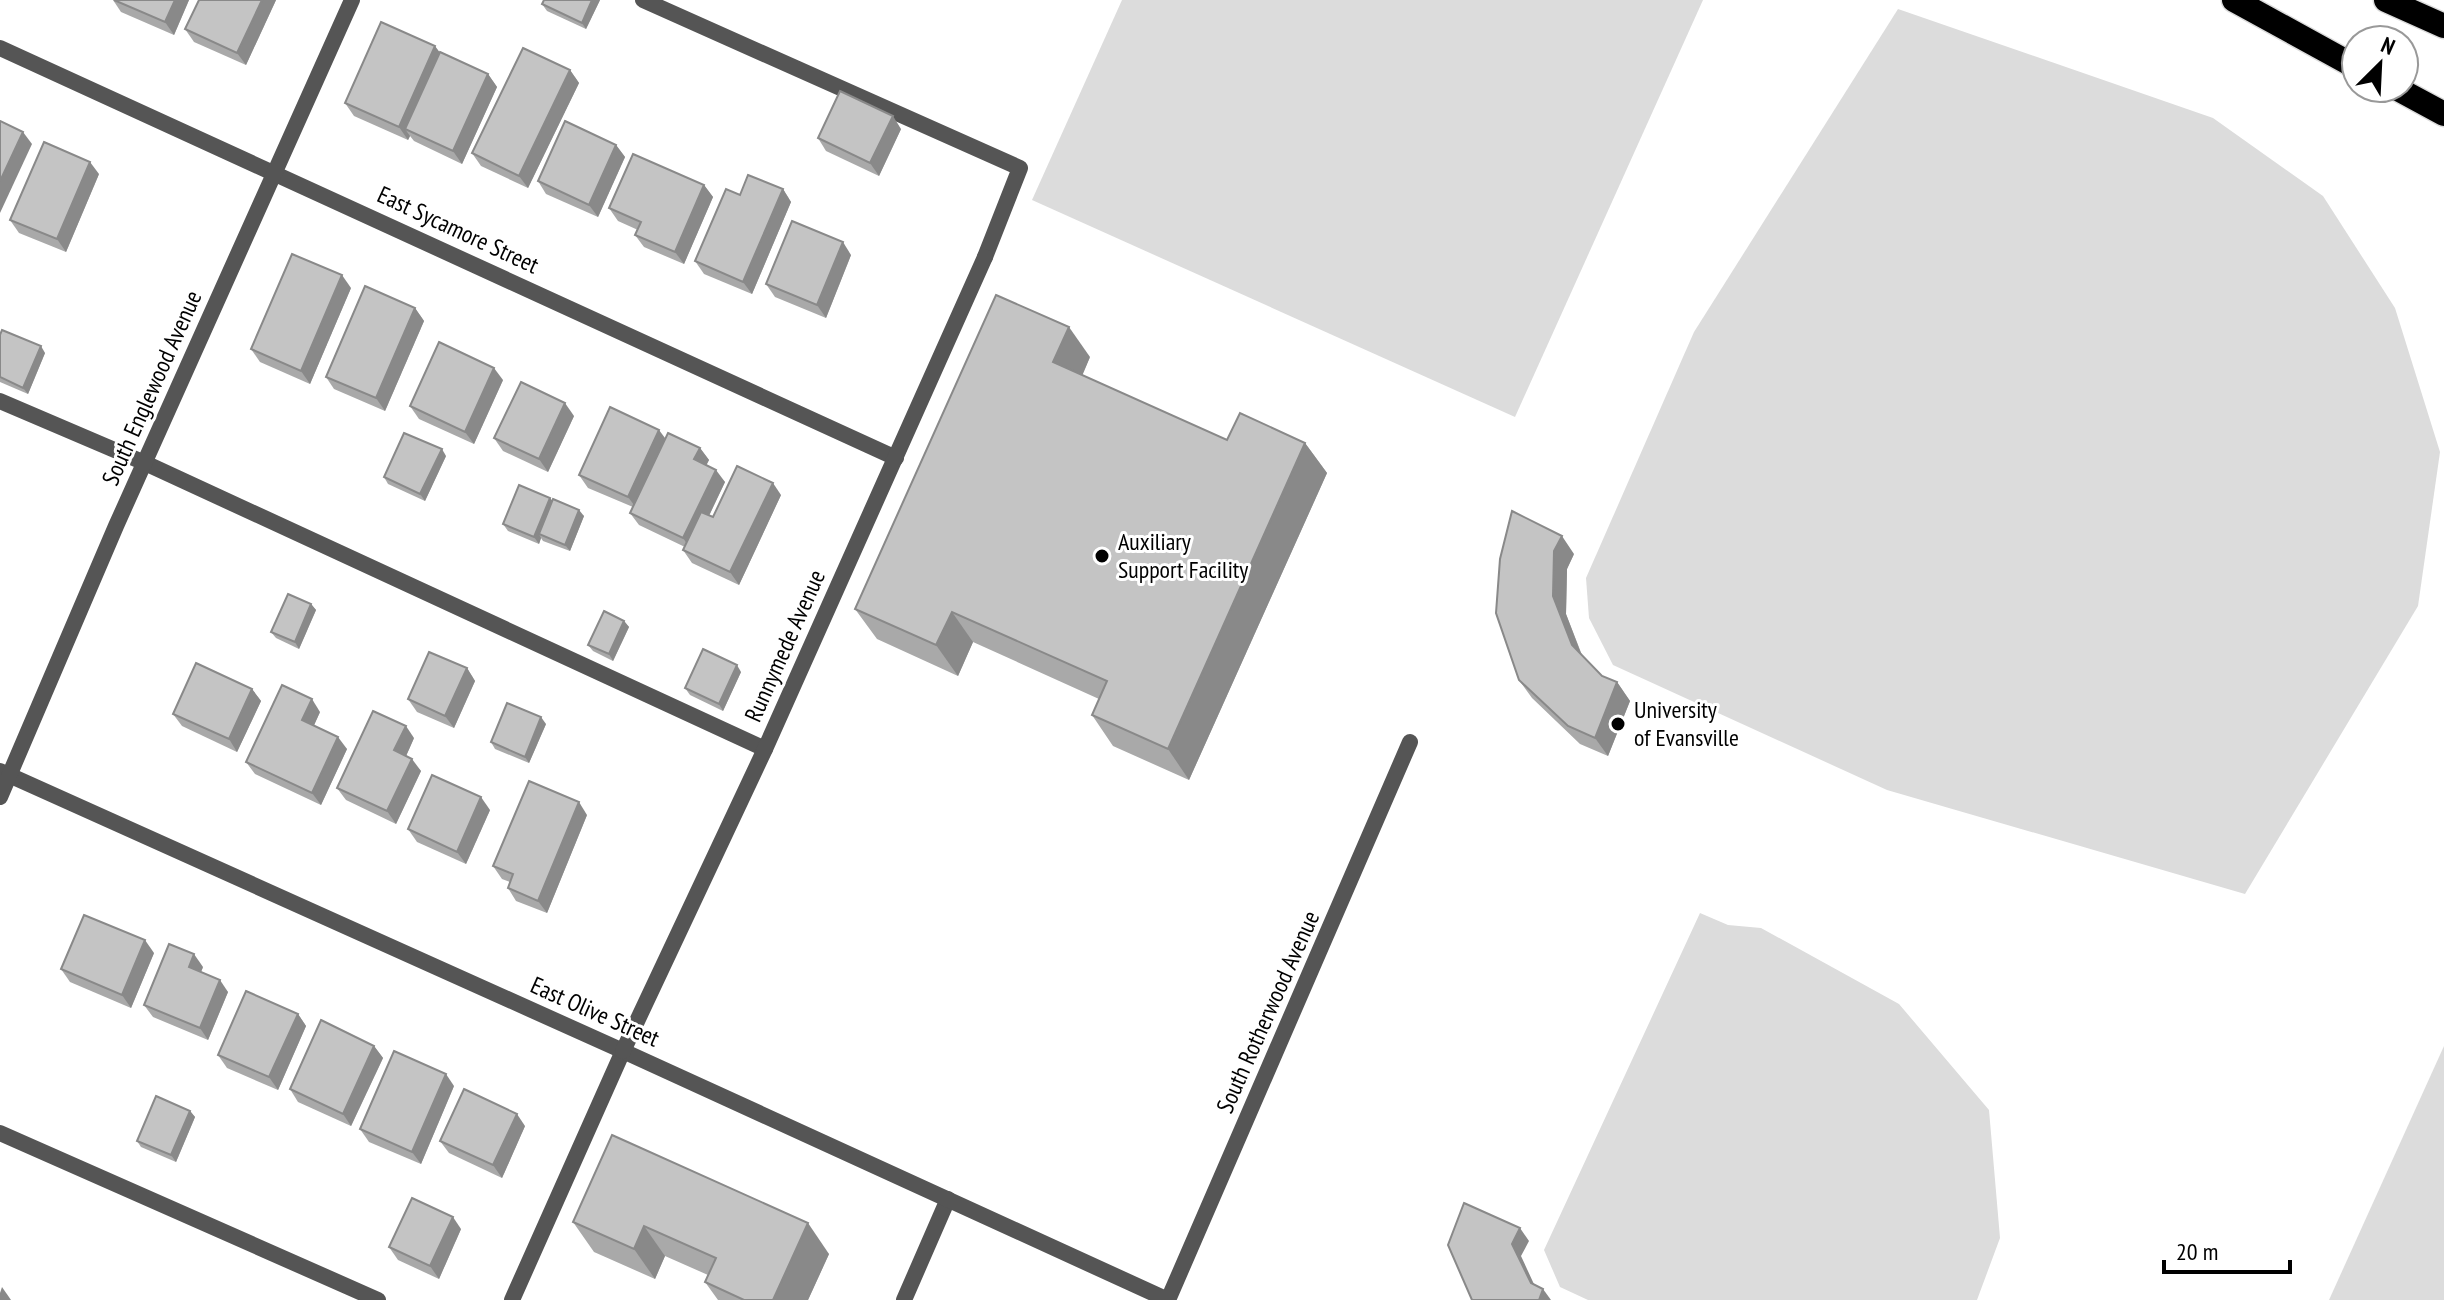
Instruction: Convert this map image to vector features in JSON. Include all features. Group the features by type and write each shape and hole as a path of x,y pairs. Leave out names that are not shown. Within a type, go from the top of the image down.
{"highway":[{"path":"2234,0 2340,58"},
{"path":"2386,0 2444,26"},
{"path":"2420,101 2444,114"}],"street":[{"name":"South Englewood Avenue","path":"0,797 5,774 352,0"},
{"name":"Runnymede Avenue","path":"512,1300 896,458 985,257 1020,168 643,0"},
{"name":"East Sycamore Street","path":"0,48 896,458"},
{"path":"0,401 145,463 765,749"},
{"name":"South Rotherwood Avenue","path":"1168,1300 1410,742"},
{"name":"East Olive Street","path":"5,774 1168,1300"},
{"path":"0,1133 378,1300"},
{"path":"904,1300 948,1199"}],"shaded area":[{"path":"1122,0 1703,0 1515,417 1032,200"},
{"path":"1898,9 2213,118 2323,196 2395,308 2440,452 2418,606 2245,894 1887,790 1613,665 1589,618 1586,578 1694,332"},
{"path":"1700,913 1728,925 1761,928 1899,1004 1989,1110 2000,1238 1977,1300 1588,1300 1560,1287 1544,1250"},
{"path":"2444,1046 2444,1300 2329,1300"}],"building":[{"path":"114,0 175,0 165,22"},
{"path":"199,0 262,0 237,53 185,29"},
{"path":"544,0 592,0 582,23 542,4"},
{"path":"381,22 435,46 399,127 345,103"},
{"path":"523,48 570,70 519,176 472,153"},
{"path":"440,52 488,74 453,151 405,129"},
{"path":"840,91 893,116 870,163 818,138"},
{"path":"0,121 23,132 0,181"},
{"path":"565,121 616,145 589,205 538,181"},
{"path":"44,142 90,162 57,239 10,220"},
{"path":"633,154 704,185 675,252 635,235 641,222 609,208"},
{"path":"748,175 783,189 743,282 695,261 726,189 740,195"},
{"path":"792,221 843,242 817,305 766,284"},
{"path":"292,254 342,275 301,371 251,349"},
{"path":"365,286 415,308 376,398 326,377"},
{"name":"Auxiliary Support Facility","path":"996,295 1069,327 1053,362 1227,440 1240,413 1305,443 1168,749 1092,715 1107,681 952,612 936,645 855,609"},
{"path":"2,330 41,346 23,388 0,377"},
{"path":"439,342 494,368 465,432 410,406"},
{"path":"521,382 565,403 539,459 494,438"},
{"path":"610,407 659,430 628,497 579,475"},
{"path":"404,433 442,449 420,494 384,477"},
{"path":"668,433 700,448 694,459 716,470 683,538 630,513"},
{"path":"737,466 773,483 730,572 683,550 701,512 713,517"},
{"path":"519,485 550,498 534,537 503,524"},
{"path":"553,499 579,510 565,545 539,534"},
{"path":"1512,511 1562,536 1554,551 1553,596 1572,645 1602,676 1617,682 1595,738 1568,726 1519,680 1496,613 1500,559"},
{"path":"288,594 311,604 295,642 271,632"},
{"path":"604,611 624,621 609,654 588,645"},
{"path":"703,649 737,665 719,704 685,688"},
{"path":"429,652 467,668 445,716 408,699"},
{"path":"196,663 252,689 229,739 173,714"},
{"path":"282,685 312,699 302,720 338,737 312,793 246,762"},
{"path":"507,703 541,717 525,757 491,742"},
{"path":"373,711 406,726 394,750 412,759 387,811 337,788"},
{"path":"432,775 481,797 457,852 408,829"},
{"path":"529,781 579,802 538,901 508,888 513,874 493,866"},
{"path":"84,915 145,940 122,995 61,969"},
{"path":"169,944 194,954 189,967 220,980 200,1028 144,1005"},
{"path":"246,991 298,1014 269,1077 218,1055"},
{"path":"321,1020 374,1046 343,1114 290,1089"},
{"path":"394,1051 446,1074 412,1152 360,1129"},
{"path":"464,1089 517,1114 493,1165 440,1141"},
{"path":"156,1096 190,1111 171,1155 137,1141"},
{"path":"612,1135 808,1223 773,1300 744,1300 705,1282 716,1258 644,1226 634,1249 573,1222"},
{"path":"412,1198 453,1217 430,1266 389,1247"},
{"path":"1464,1203 1520,1228 1512,1244 1531,1283 1543,1289 1539,1300 1472,1300 1448,1245"}],"place":[{"name":"Auxiliary Support Facility","path":"1102,556"},
{"name":"University of Evansville","path":"1618,724"}]}
